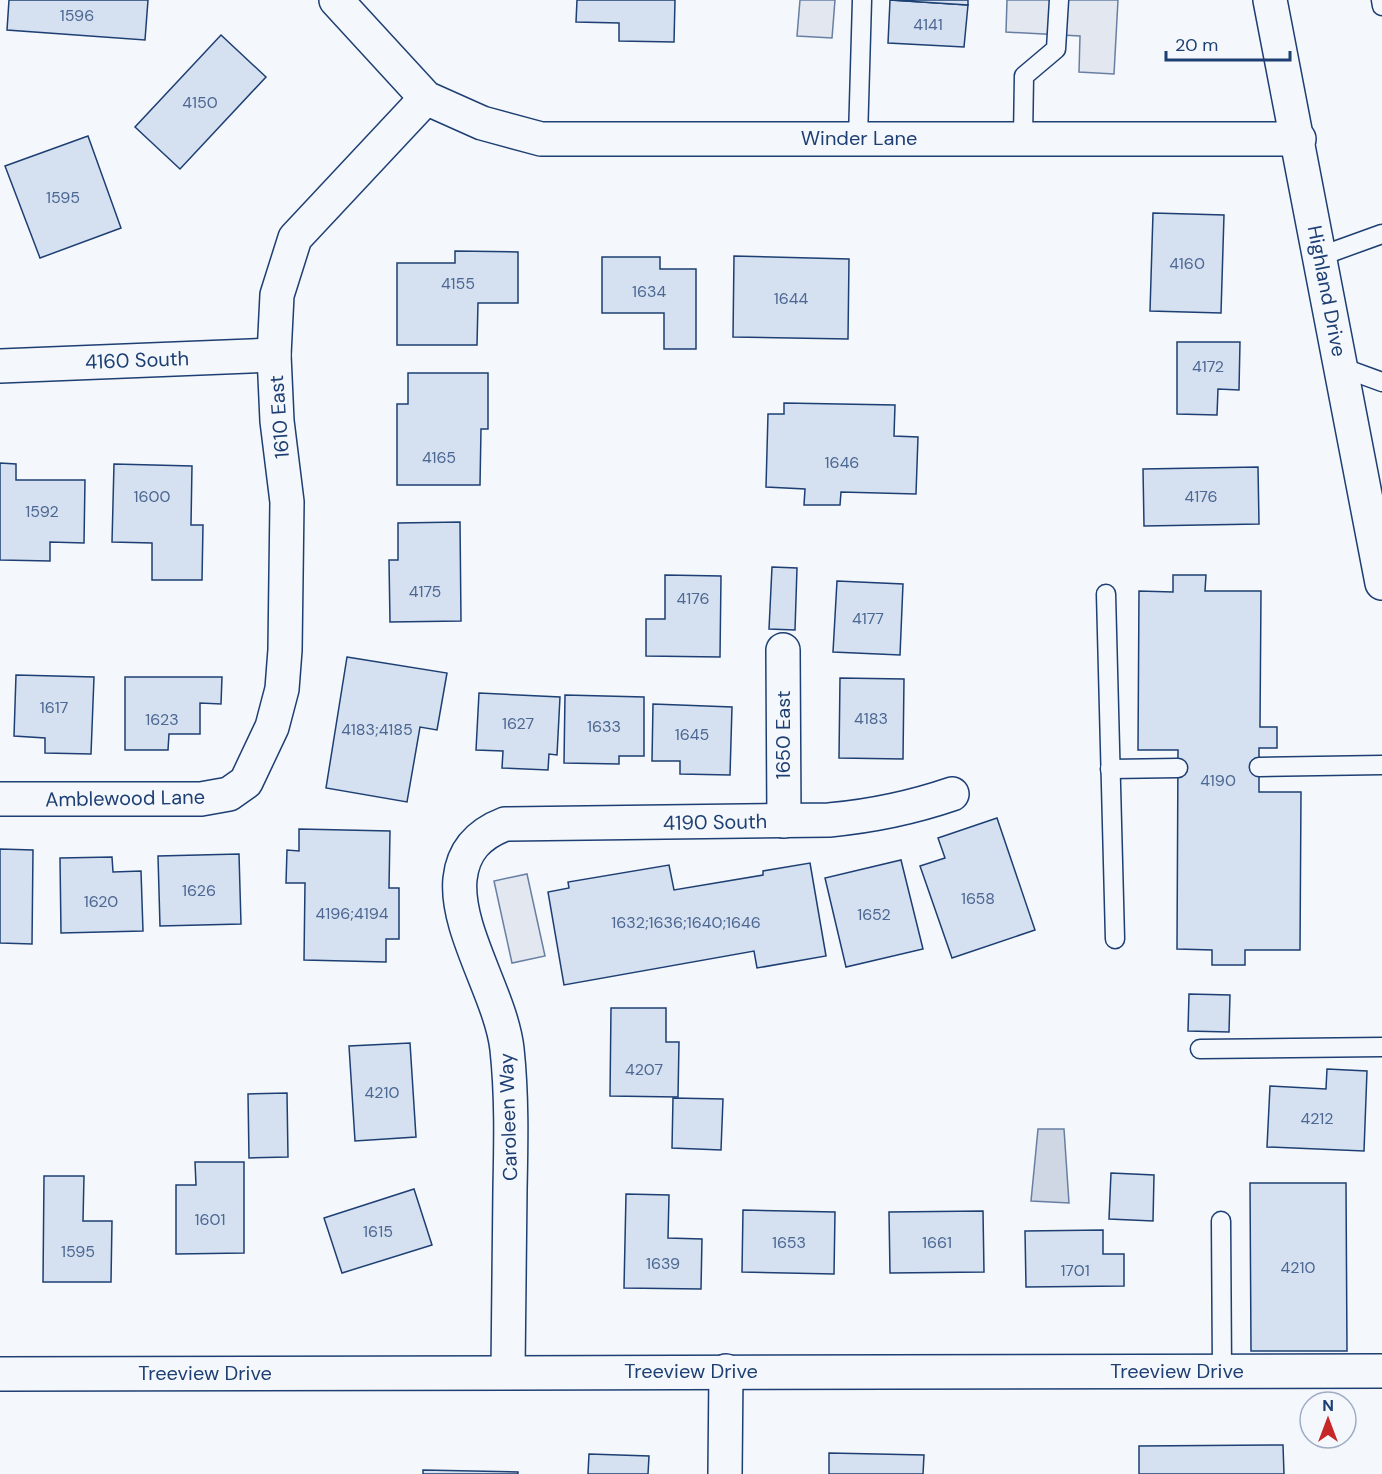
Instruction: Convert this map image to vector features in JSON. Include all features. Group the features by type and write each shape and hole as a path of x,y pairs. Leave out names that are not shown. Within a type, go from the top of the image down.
{"street":[{"path":"336,0 426,98"},
{"name":"Highland Drive","path":"1270,0 1299,139 1341,367 1373,487 1382,583"},
{"name":"Winder Lane","path":"426,98 482,123 541,139 1299,139"},
{"name":"1610 East","path":"246,782 273,727 282,689 285,650 287,502 277,421 274,355 277,295 295,238 426,98"},
{"name":"4160 South","path":"0,366 274,355"},
{"name":"1650 East","path":"783,650 784,821"},
{"name":"Amblewood Lane","path":"0,799 201,799 229,794 246,782"},
{"name":"4190 South","path":"478,839 505,824 525,822 784,821 875,815 914,807 952,794"},
{"name":"Caroleen Way","path":"478,839 463,860 459,882 468,926 499,1009 507,1047 511,1100 508,1371"},
{"name":"Treeview Drive","path":"0,1374 508,1371 1382,1371"},
{"path":"725,1474 726,1371"}],"lane":[{"path":"858,138 862,0"},
{"path":"1023,138 1023,76 1056,49 1059,0"},
{"path":"1381,0 1382,6"},
{"path":"1321,256 1382,234"},
{"path":"1341,367 1382,382"},
{"path":"1106,594 1115,939"},
{"path":"1259,767 1382,765"},
{"path":"1110,769 1178,768"},
{"path":"1200,1049 1382,1047"},
{"path":"1221,1221 1222,1371"}],"shaded area":[{"path":"800,0 835,0 832,38 797,36"},
{"path":"1007,0 1118,0 1114,74 1079,72 1080,36 1006,32"},
{"path":"527,874 545,956 512,963 494,881"},
{"path":"1038,1129 1064,1129 1069,1203 1031,1201"}],"building":[{"path":"9,0 148,0 145,40 7,30"},
{"path":"577,0 675,0 674,42 619,41 619,23 576,22"},
{"path":"890,0 968,5 964,47 888,43"},
{"path":"890,0 968,0 968,5"},
{"path":"221,35 266,77 180,169 135,127"},
{"path":"88,136 121,228 40,258 5,166"},
{"path":"1153,213 1224,215 1221,313 1150,311"},
{"path":"455,251 518,252 518,303 478,303 477,345 397,345 397,263 455,263"},
{"path":"734,256 849,259 848,339 733,337"},
{"path":"602,257 660,257 660,269 696,269 696,349 664,349 664,313 602,313"},
{"path":"1177,342 1240,342 1239,390 1218,389 1217,415 1177,414"},
{"path":"408,373 488,373 488,429 481,429 480,485 397,485 397,404 408,404"},
{"path":"784,403 895,405 894,436 918,437 916,494 841,492 840,505 804,505 805,489 766,487 768,414 784,414"},
{"path":"0,463 16,464 16,480 85,480 84,543 50,542 50,561 0,560"},
{"path":"114,464 192,466 191,525 203,525 202,580 152,580 152,543 112,542"},
{"path":"1258,467 1259,524 1144,526 1143,469"},
{"path":"460,522 461,621 390,622 389,560 398,560 398,523"},
{"path":"772,567 797,568 795,630 769,629"},
{"path":"665,575 721,576 720,657 646,656 646,619 665,619"},
{"path":"1173,575 1206,575 1205,591 1261,591 1260,727 1277,727 1277,748 1259,748 1259,792 1301,792 1300,950 1245,950 1245,965 1212,965 1212,950 1177,949 1178,750 1138,750 1139,591 1173,592"},
{"path":"837,581 903,584 900,655 833,652"},
{"path":"347,657 447,673 437,730 420,727 407,802 326,788"},
{"path":"16,675 94,677 91,754 45,753 45,738 14,736"},
{"path":"125,677 222,677 221,704 200,703 200,734 169,734 168,750 125,750"},
{"path":"840,678 904,679 903,759 839,758"},
{"path":"479,693 560,697 557,755 549,754 548,770 502,768 503,751 476,750"},
{"path":"565,695 644,697 644,756 619,756 619,764 564,763"},
{"path":"653,704 732,707 730,775 680,774 680,761 652,761"},
{"path":"997,818 1035,930 952,958 920,866 945,858 938,838"},
{"path":"299,829 390,831 389,888 399,888 399,939 386,939 386,962 304,960 305,883 286,883 287,850 299,851"},
{"path":"0,849 33,850 32,944 0,943"},
{"path":"239,854 241,924 160,926 158,856"},
{"path":"112,857 113,872 141,871 143,931 61,933 60,858"},
{"path":"901,860 923,949 846,967 825,878"},
{"path":"810,863 826,956 757,968 754,951 564,985 548,892 569,888 568,882 669,865 674,890 763,875 763,871"},
{"path":"1189,994 1230,995 1229,1032 1188,1031"},
{"path":"611,1008 666,1008 666,1042 679,1042 678,1097 610,1096"},
{"path":"410,1043 416,1137 355,1141 349,1046"},
{"path":"1327,1069 1367,1071 1364,1151 1267,1147 1270,1086 1326,1089"},
{"path":"287,1093 288,1157 249,1158 248,1094"},
{"path":"673,1098 723,1099 721,1150 672,1148"},
{"path":"195,1162 244,1162 244,1253 176,1254 176,1185 196,1185"},
{"path":"1111,1173 1154,1175 1153,1221 1109,1219"},
{"path":"44,1176 84,1176 83,1221 112,1221 111,1282 43,1282"},
{"path":"1250,1183 1346,1183 1347,1351 1251,1351"},
{"path":"414,1189 432,1245 342,1273 324,1218"},
{"path":"626,1194 669,1195 668,1238 702,1239 701,1289 624,1288"},
{"path":"743,1210 835,1212 834,1274 742,1272"},
{"path":"983,1211 984,1272 890,1273 889,1212"},
{"path":"1103,1230 1103,1254 1124,1254 1124,1286 1026,1287 1025,1231"},
{"path":"1283,1445 1284,1474 1139,1474 1139,1446"},
{"path":"829,1453 924,1455 923,1474 829,1474"},
{"path":"589,1454 649,1456 648,1474 588,1474"},
{"path":"423,1470 518,1472 518,1474 423,1474"}]}
